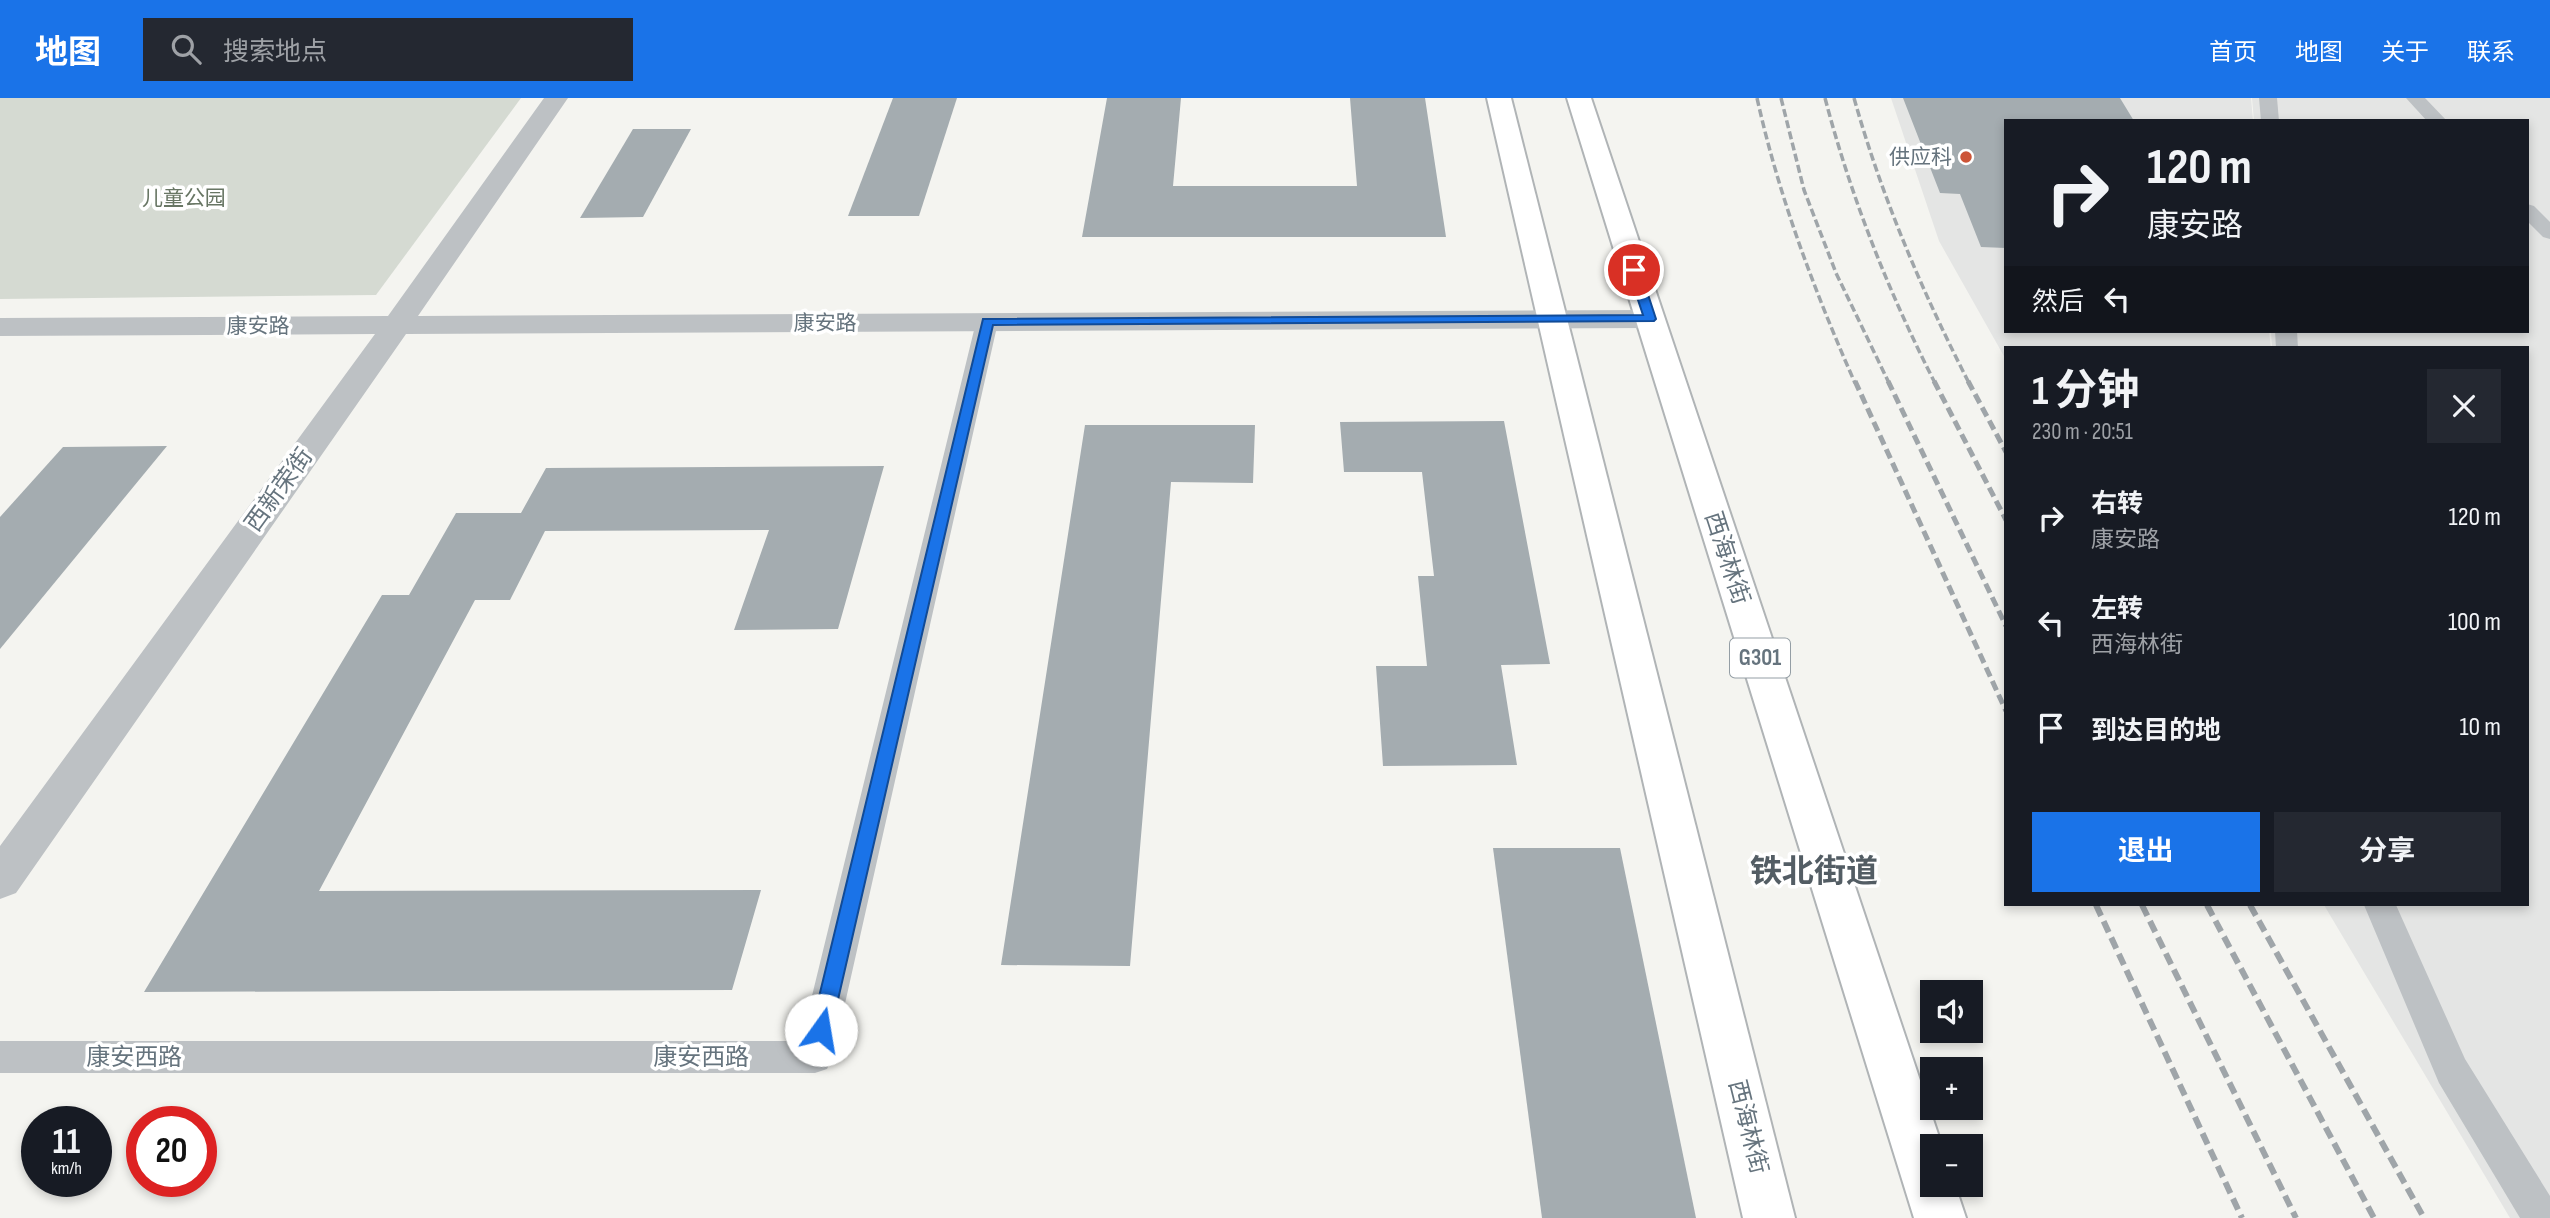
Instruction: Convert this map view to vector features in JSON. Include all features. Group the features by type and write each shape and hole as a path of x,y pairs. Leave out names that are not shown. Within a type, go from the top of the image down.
{"highway":[{"name":"西海林街","path":"1499,98 1769,1218"},
{"name":"西海林街","path":"1579,98 1941,1218"}],"street":[{"name":"西新荣街","path":"0,880 556,98"},
{"name":"康安路","path":"0,327 1650,319"}],"lane":[{"path":"2268,98 2270,119"},
{"path":"2415,98 2436,119"},
{"path":"2529,212 2550,233"},
{"name":"康安西路","path":"0,1057 815,1057 987,322"},
{"path":"2380,906 2452,1071 2542,1218"}],"shaded area":[{"path":"1891,98 2251,98 2253,119 2004,119 2004,333 2269,333 2271,346 2004,346 2004,356 1939,241"},
{"path":"2252,98 2550,98 2550,1218 2510,1218 2325,906 2529,906 2529,346 2272,346 2271,333 2529,333 2529,119 2254,119"}],"green space":[{"name":"儿童公园","path":"0,98 521,98 376,295 0,299"}],"building":[{"path":"893,98 957,98 919,216 848,216"},
{"path":"1107,98 1181,98 1173,186 1357,186 1350,98 1425,98 1446,237 1082,237"},
{"name":"供应科","path":"1903,98 2120,98 2133,119 2004,119 2004,248 1981,247 1960,194 1940,193"},
{"path":"633,129 691,129 643,217 580,218"},
{"path":"1504,421 1550,664 1501,665 1517,765 1383,766 1376,666 1427,666 1418,576 1434,576 1422,472 1344,472 1340,422"},
{"path":"1085,425 1255,425 1253,483 1171,482 1130,966 1001,965"},
{"path":"167,446 0,649 0,517 63,447"},
{"path":"884,466 838,629 734,630 769,530 545,531 510,600 475,600 319,891 761,890 732,990 144,992 382,595 409,595 456,513 521,513 546,468"},
{"path":"1493,848 1620,848 1696,1218 1542,1218"}],"railway":[{"path":"1757,98 1799,243 1855,383"},
{"path":"1781,98 1804,190 1836,273 1889,383"},
{"path":"1825,98 1872,243 1935,382"},
{"path":"1854,98 1877,172 1904,244 1968,381"},
{"path":"1855,381 2004,707"},
{"path":"1888,381 2004,622"},
{"path":"1968,381 2004,448"},
{"path":"1935,382 2004,516"},
{"path":"2096,906 2242,1218"},
{"path":"2142,906 2296,1218"},
{"path":"2208,906 2374,1218"},
{"path":"2251,906 2424,1218"}],"place":[{"name":"供应科","path":"1966,157"}],"district":[{"name":"铁北街道","path":"1814,872"}],"route":[{"path":"821,1030 987,322 1650,319 1634,270"}]}
